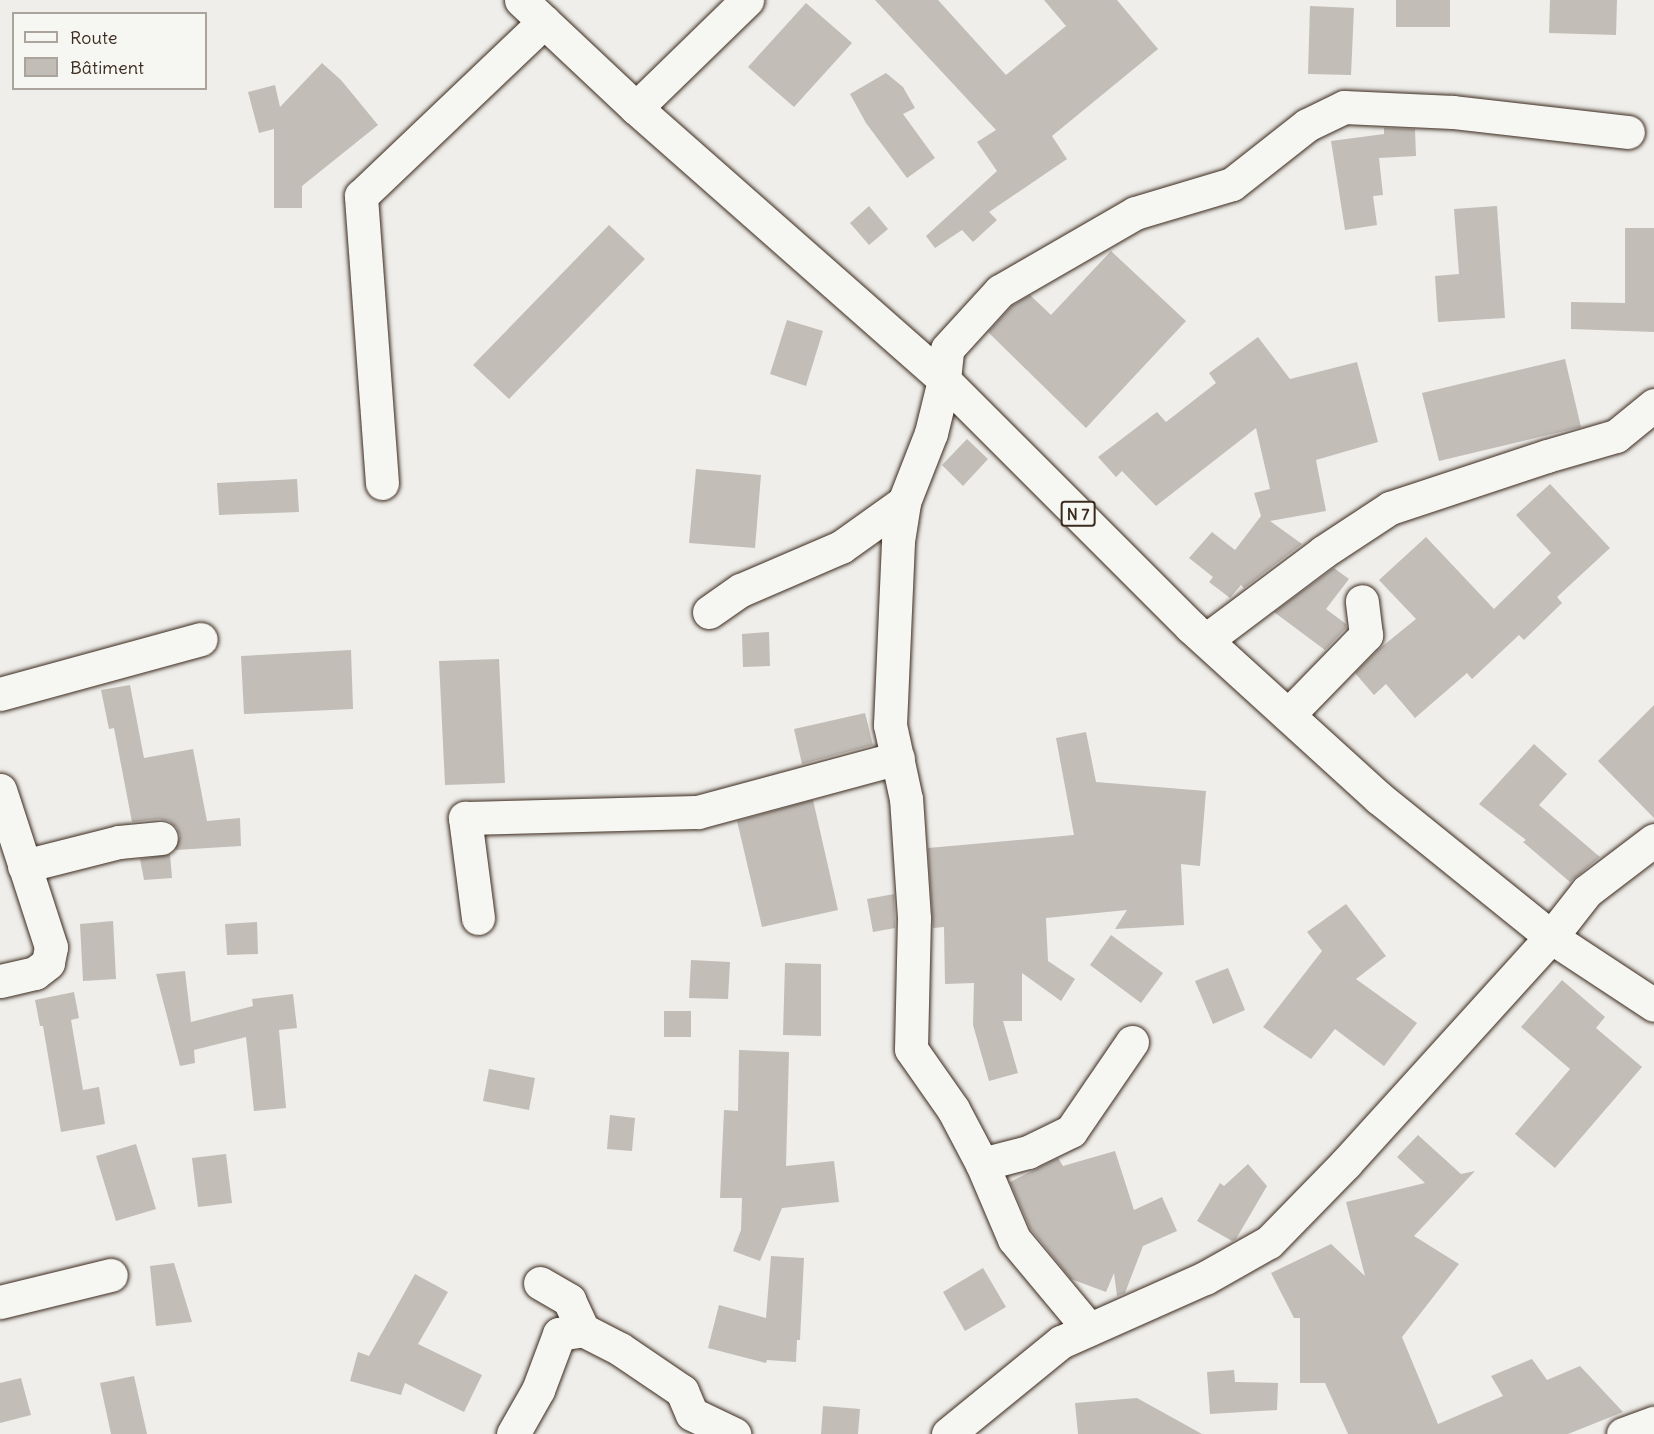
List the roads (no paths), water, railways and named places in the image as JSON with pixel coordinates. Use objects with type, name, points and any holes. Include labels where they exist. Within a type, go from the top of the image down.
[{"type":"street","points":[[636,108],[747,0]]},
{"type":"street","points":[[382,483],[361,196],[532,11]]},
{"type":"street","name":"N 7","points":[[532,11],[636,108],[944,380],[1206,640],[1379,798],[1551,937],[1654,1005]]},
{"type":"street","points":[[1089,1329],[1014,1239],[982,1164],[953,1109],[911,1049],[914,918],[906,799],[890,725],[898,541],[904,502],[931,433],[944,380],[947,349],[1000,291],[1134,213],[1232,184],[1307,124],[1344,107],[1453,111],[1628,132]]},
{"type":"street","points":[[1206,640],[1323,552],[1390,508],[1547,456],[1616,436],[1654,405]]},
{"type":"street","points":[[709,612],[741,590],[841,547],[904,502]]},
{"type":"street","points":[[1288,716],[1366,635],[1362,601]]},
{"type":"street","points":[[0,694],[201,639]]},
{"type":"street","points":[[478,918],[465,818],[698,812],[898,758]]},
{"type":"street","points":[[0,790],[51,947],[48,963],[35,974],[0,981]]},
{"type":"street","points":[[24,866],[119,842],[160,838]]},
{"type":"street","points":[[948,1434],[1061,1342],[1205,1278],[1269,1242],[1346,1163],[1551,937],[1587,891],[1654,840]]},
{"type":"street","points":[[982,1164],[1028,1152],[1071,1131],[1132,1042]]},
{"type":"street","points":[[0,1302],[111,1275]]},
{"type":"street","points":[[540,1282],[569,1300],[583,1330]]},
{"type":"street","points":[[513,1434],[538,1390],[559,1334],[583,1330],[620,1349],[682,1392],[692,1414],[734,1434]]},
{"type":"street","points":[[1623,1434],[1654,1423]]}]
